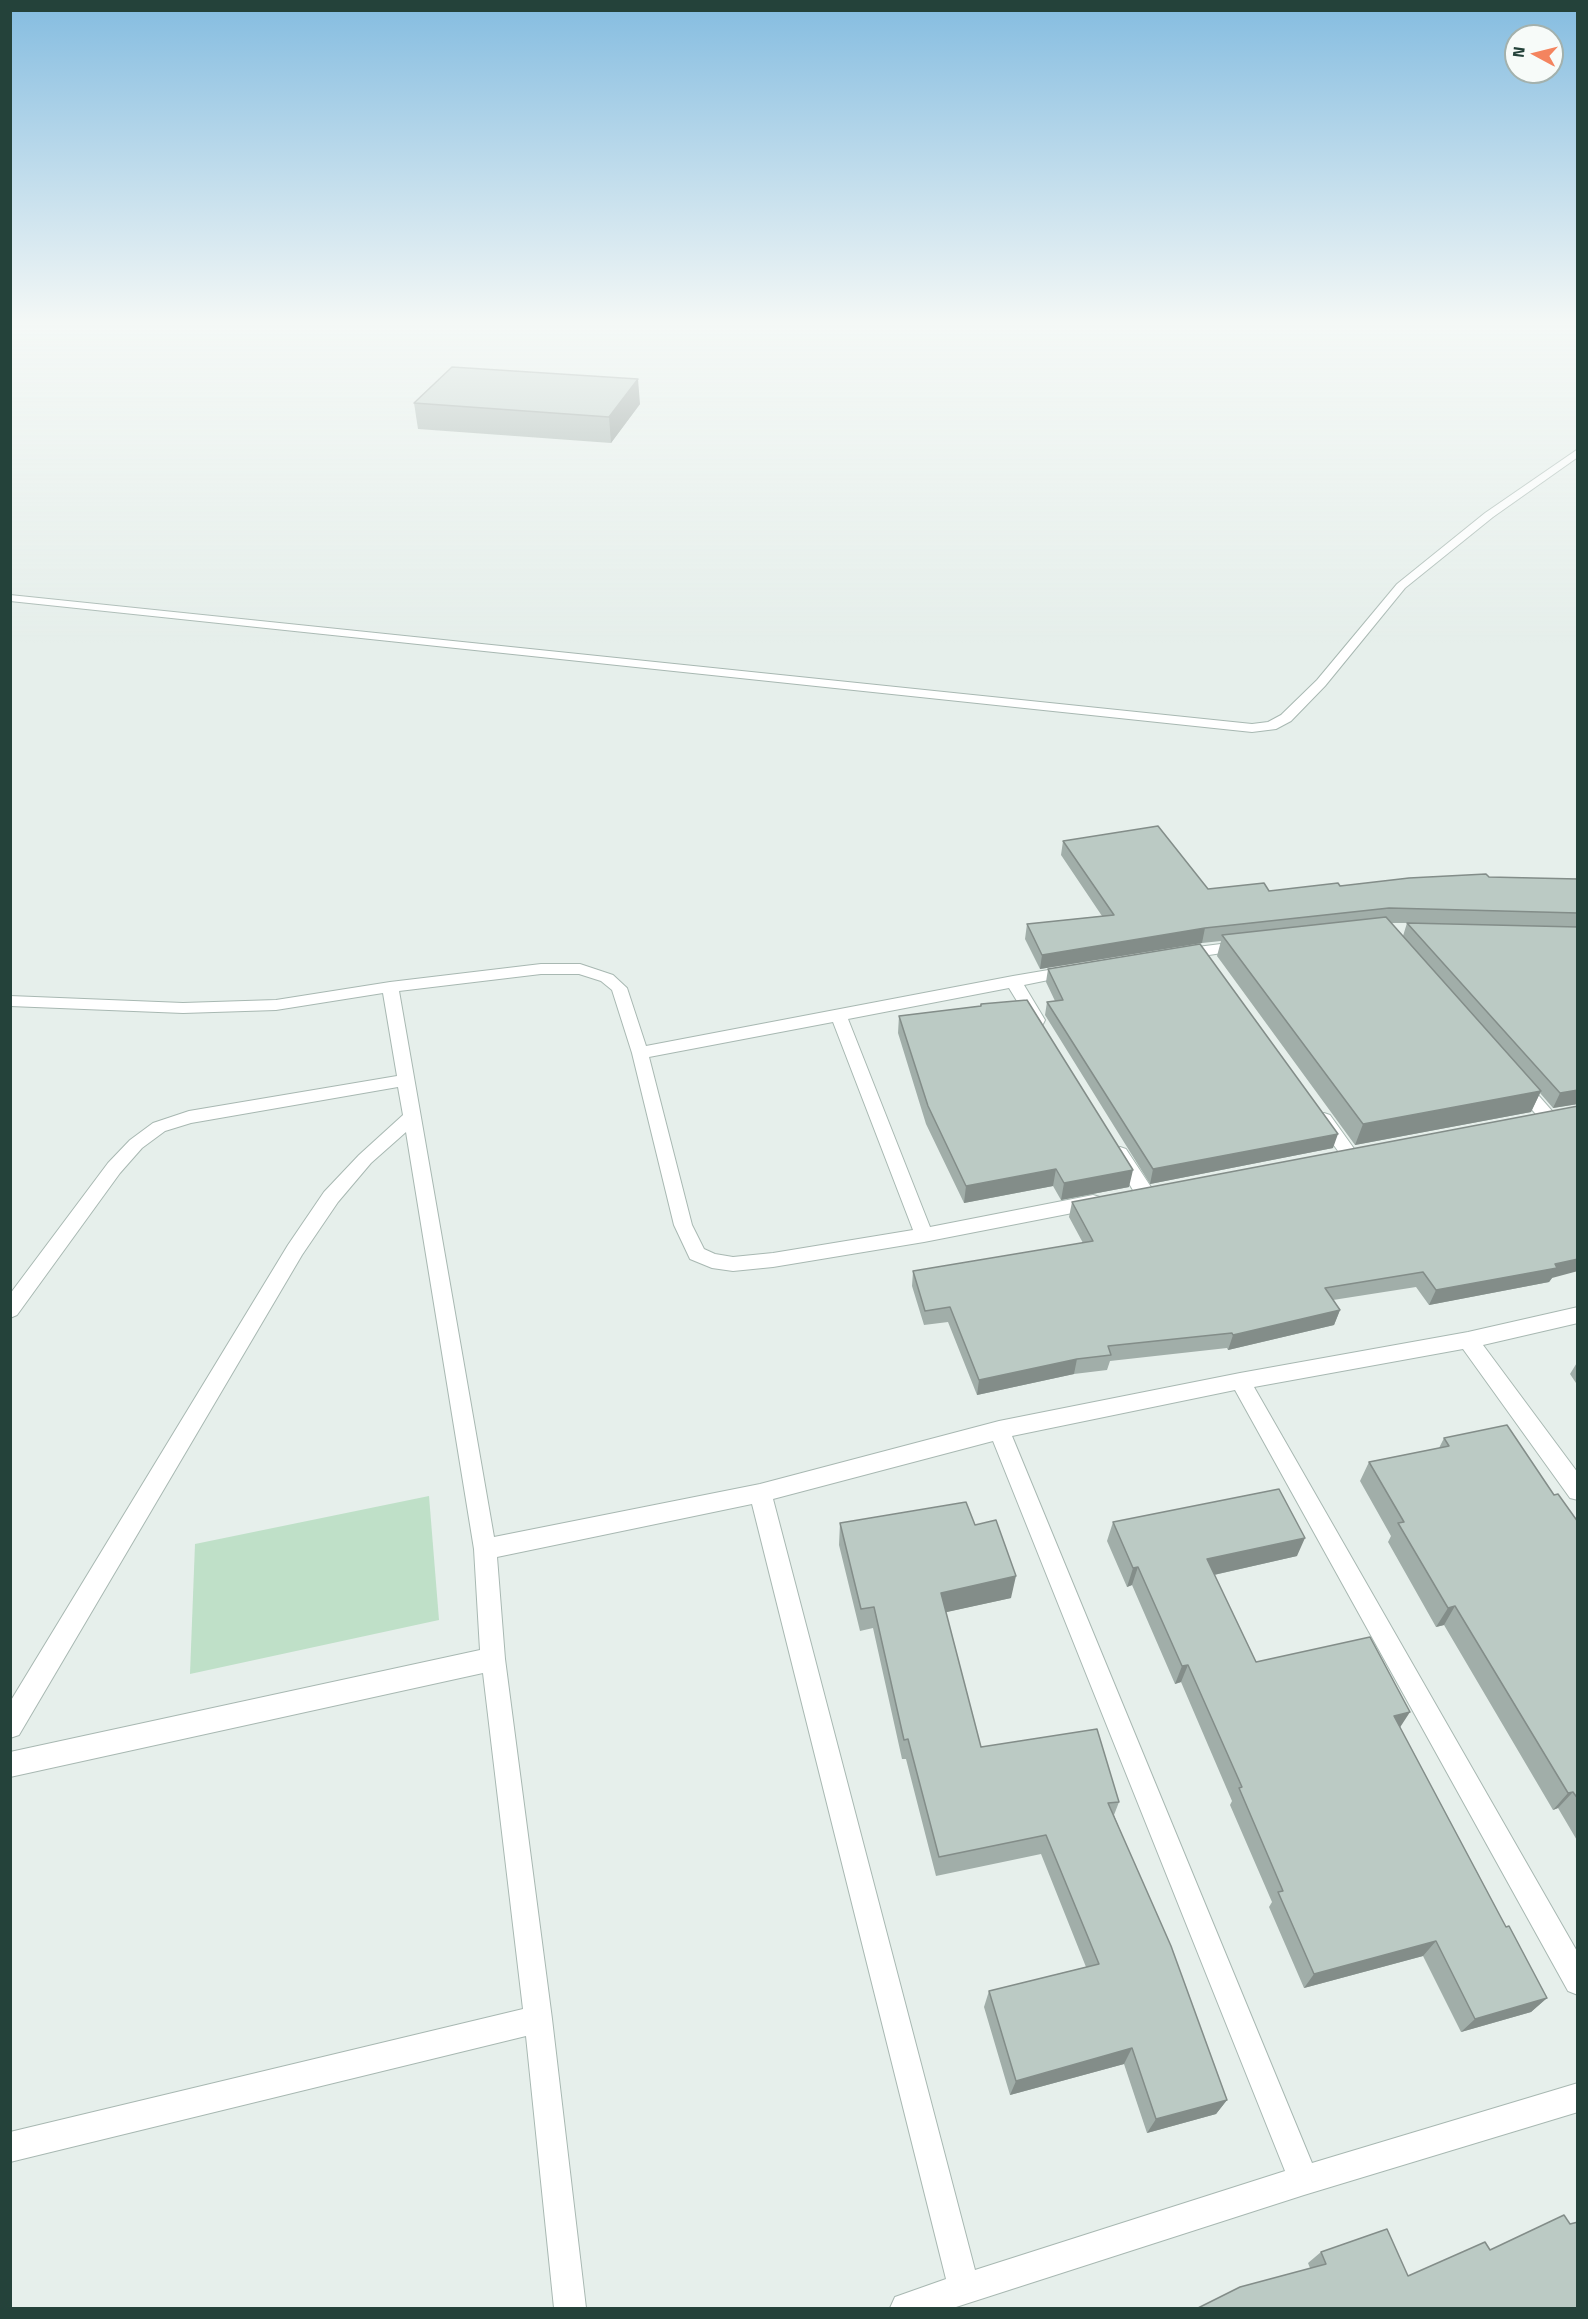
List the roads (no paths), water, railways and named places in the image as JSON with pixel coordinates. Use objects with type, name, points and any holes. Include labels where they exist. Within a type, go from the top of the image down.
[{"type":"street","points":[[10,598],[1252,729],[1271,726],[1286,718],[1321,683],[1401,586],[1490,515],[1578,452]]},
{"type":"street","points":[[1169,956],[1259,944]]},
{"type":"street","points":[[1202,950],[1216,970]]},
{"type":"street","points":[[10,1001],[183,1008],[276,1005],[390,987],[541,969],[565,967],[594,972],[607,978],[619,988],[640,1053],[683,1225],[697,1254],[712,1261],[733,1264],[773,1260],[924,1235],[1167,1188]]},
{"type":"street","points":[[640,1053],[1091,968]]},
{"type":"street","points":[[1013,981],[1044,1031]]},
{"type":"street","points":[[390,987],[485,1549],[493,1659],[538,2019],[570,2308]]},
{"type":"street","points":[[839,1016],[924,1235]]},
{"type":"street","points":[[1508,1072],[1547,1116]]},
{"type":"street","points":[[10,1310],[114,1168],[136,1144],[159,1127],[189,1117],[407,1080]]},
{"type":"street","points":[[1314,1106],[1349,1154]]},
{"type":"street","points":[[1524,1121],[1567,1113]]},
{"type":"street","points":[[10,1726],[295,1250],[331,1197],[365,1158],[412,1117]]},
{"type":"street","points":[[1113,1142],[1144,1192]]},
{"type":"street","points":[[1326,1158],[1372,1150]]},
{"type":"street","points":[[485,1549],[760,1492],[999,1430],[1240,1381],[1468,1340],[1578,1315]]},
{"type":"street","points":[[1468,1340],[1578,1491]]},
{"type":"street","points":[[1240,1381],[1578,1981]]},
{"type":"street","points":[[999,1430],[1304,2180]]},
{"type":"street","points":[[760,1492],[964,2288]]},
{"type":"street","points":[[10,1765],[493,1659]]},
{"type":"street","points":[[10,2147],[538,2019]]},
{"type":"street","points":[[906,2308],[1304,2180],[1578,2097]]}]
